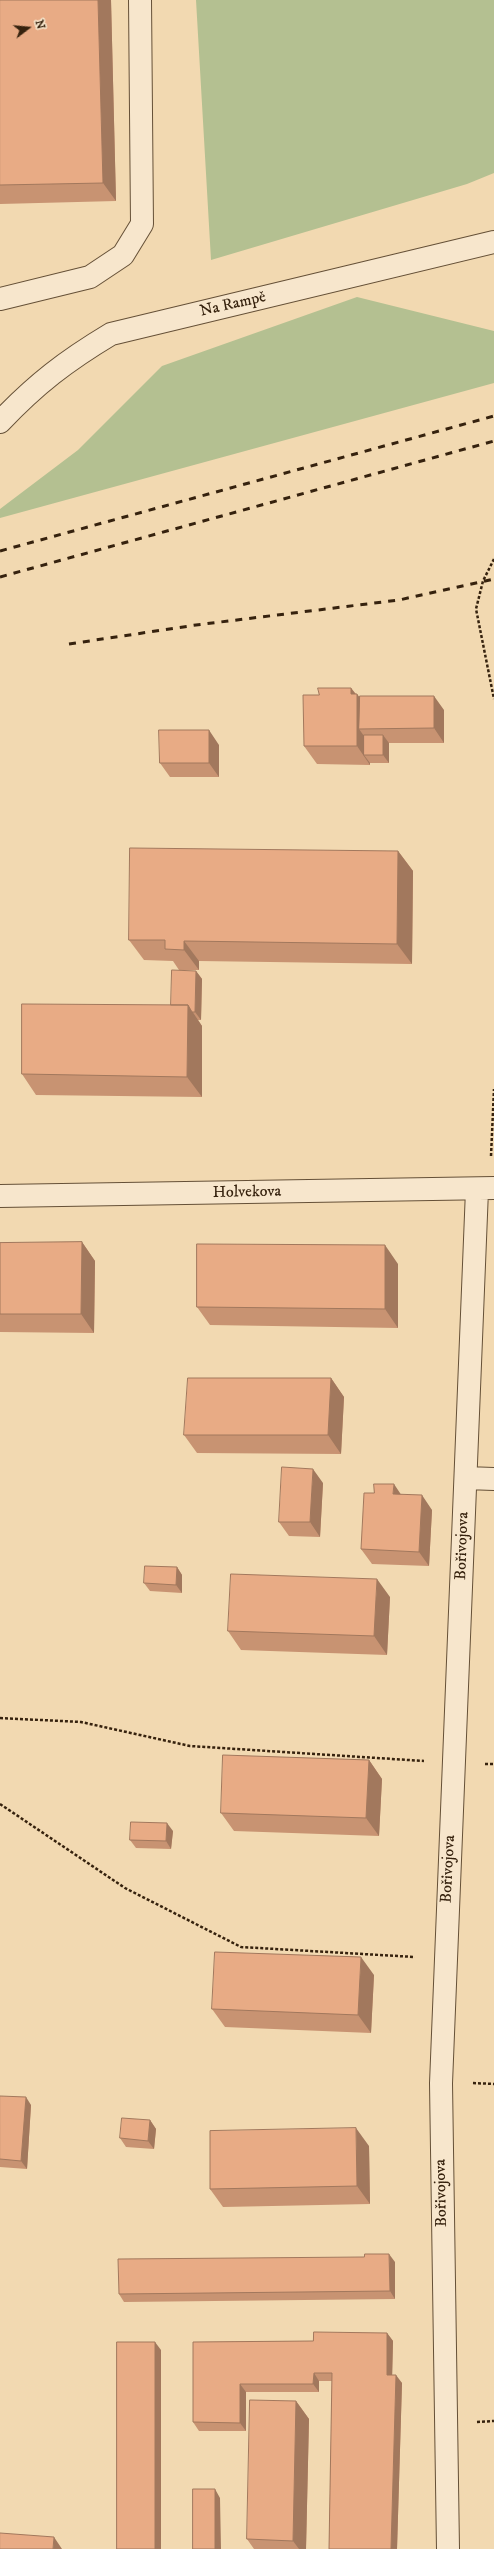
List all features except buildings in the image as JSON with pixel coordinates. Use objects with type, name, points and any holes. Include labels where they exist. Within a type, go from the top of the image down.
[{"type":"street","points":[[0,299],[90,278],[122,255],[142,224],[140,0]]},
{"type":"street","name":"Na Rampě","points":[[0,422],[31,389],[59,367],[111,334],[494,242]]},
{"type":"street","name":"Holvekova","points":[[0,1196],[487,1189]]},
{"type":"street","name":"Bořivojova","points":[[448,2549],[441,2083],[466,1478],[487,1189]]},
{"type":"street","points":[[466,1478],[494,1479]]},
{"type":"path","points":[[494,559],[483,581],[476,609],[494,699]]},
{"type":"path","points":[[487,1189],[494,1089]]},
{"type":"path","points":[[0,1718],[81,1722],[190,1746],[454,1763]]},
{"type":"path","points":[[0,1804],[125,1888],[241,1947],[445,1958]]},
{"type":"green space","points":[[196,0],[494,0],[494,173],[467,184],[211,260]]},
{"type":"green space","points":[[357,297],[494,331],[494,383],[0,518],[0,509],[78,450],[162,366]]},
{"type":"railway","points":[[0,551],[494,416]]},
{"type":"railway","points":[[0,577],[494,441]]},
{"type":"railway","points":[[69,644],[196,625],[399,600],[494,579]]}]
